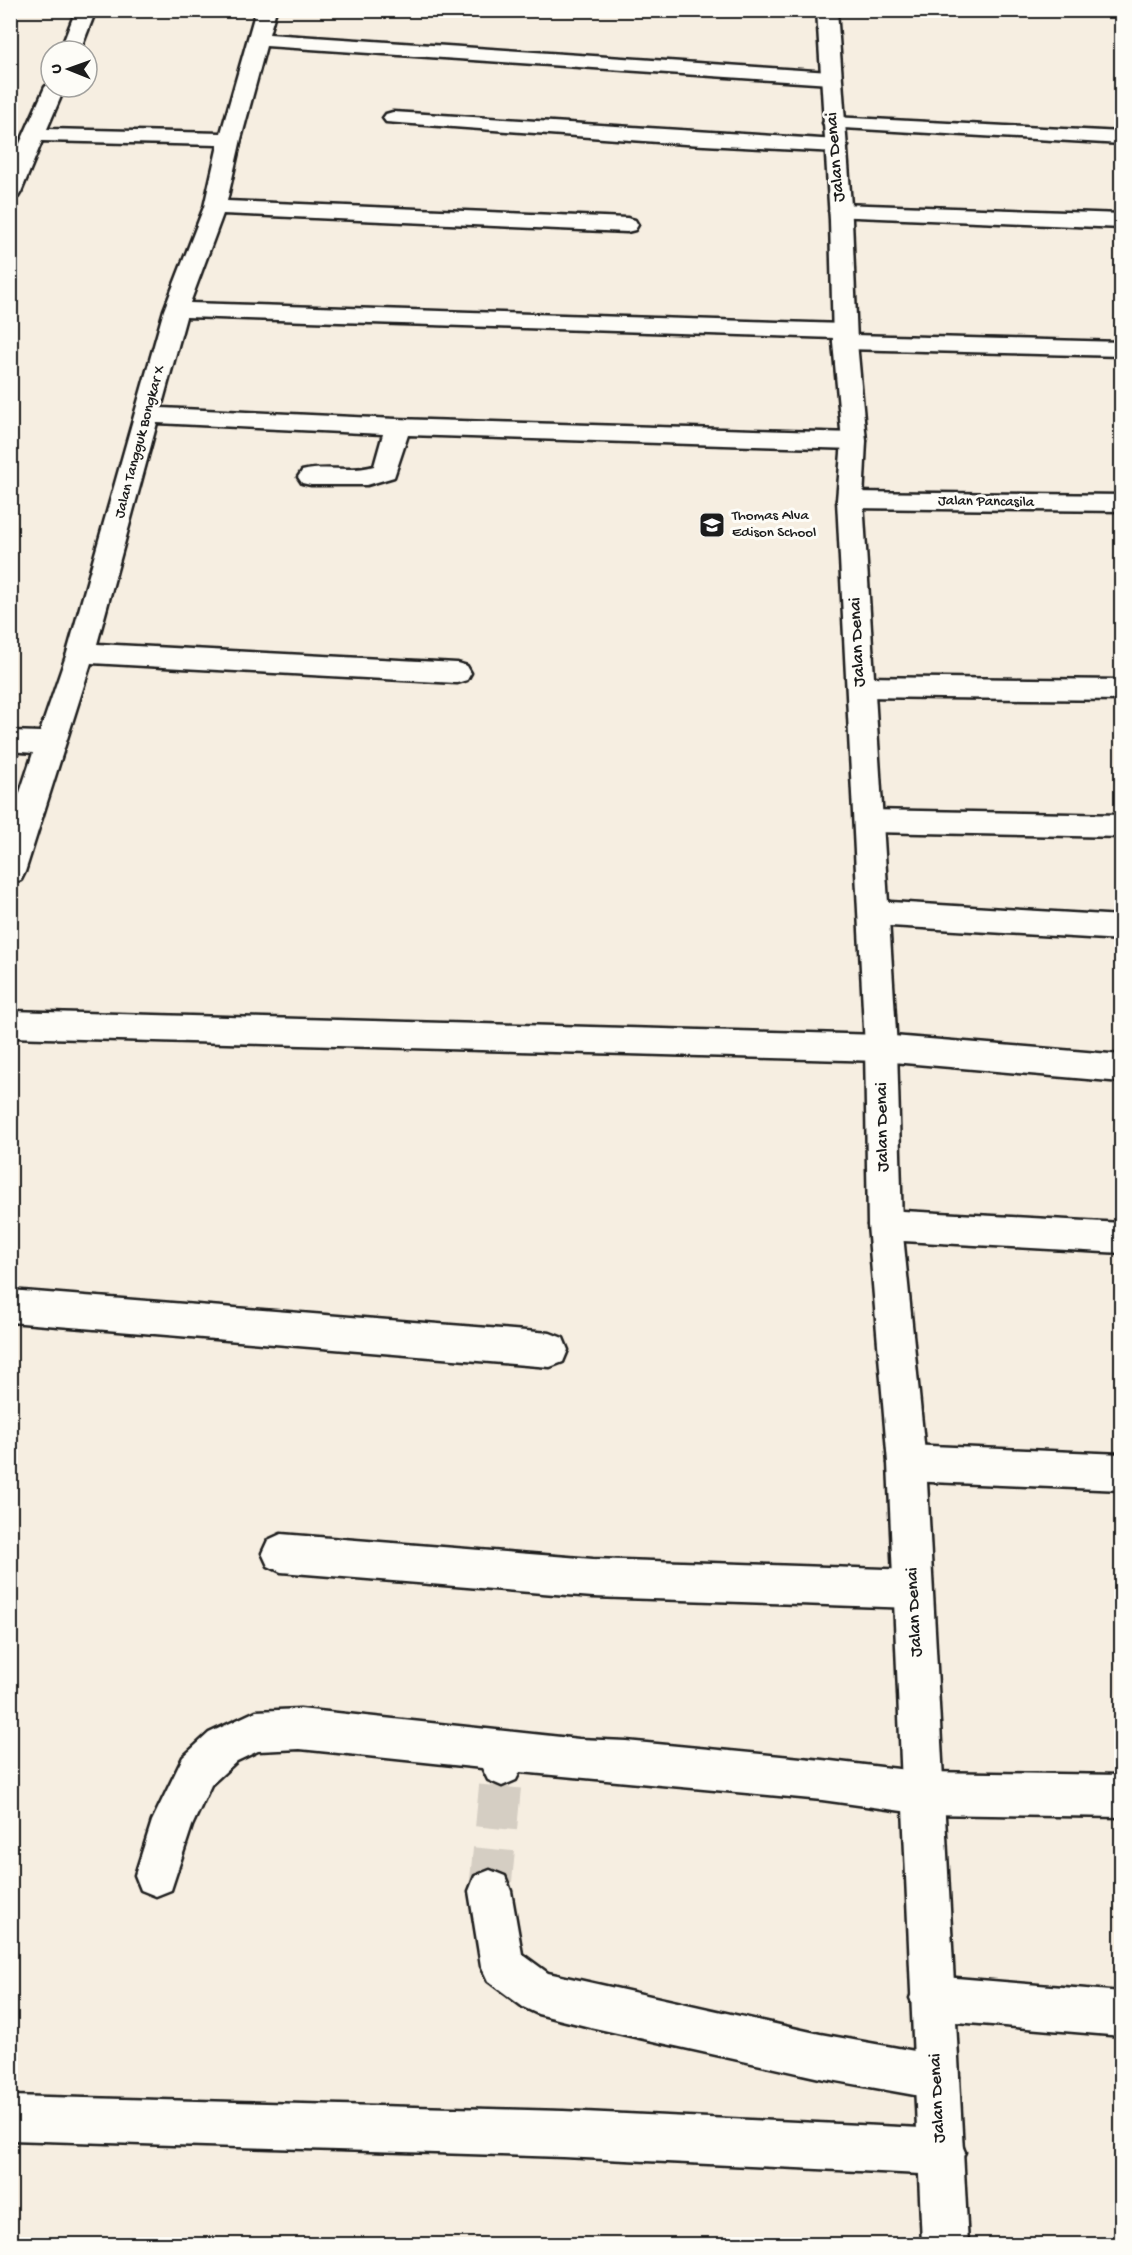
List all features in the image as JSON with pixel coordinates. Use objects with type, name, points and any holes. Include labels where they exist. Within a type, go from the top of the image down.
[{"type":"street","points":[[75,39],[86,10]]},
{"type":"street","name":"Jalan Tangguk Bongkar X","points":[[10,872],[81,653],[176,310],[215,207],[230,138],[266,10]]},
{"type":"street","name":"Jalan Denai","points":[[827,10],[840,211],[844,337],[854,441],[850,500],[881,1048],[885,1225],[908,1463],[945,2244]]},
{"type":"street","points":[[258,39],[830,78]]},
{"type":"street","points":[[10,192],[50,99]]},
{"type":"street","points":[[393,117],[685,138],[835,134],[1122,138]]},
{"type":"street","points":[[35,135],[230,138]]},
{"type":"street","points":[[215,207],[627,225]]},
{"type":"street","points":[[840,211],[1122,221]]},
{"type":"street","points":[[176,310],[1122,349]]},
{"type":"street","points":[[148,416],[396,427],[854,441]]},
{"type":"street","points":[[311,477],[367,477],[385,471],[395,442],[396,427]]},
{"type":"street","name":"Jalan Pancasila","points":[[850,500],[1122,503]]},
{"type":"street","points":[[81,653],[457,673]]},
{"type":"street","points":[[861,687],[1122,690]]},
{"type":"street","points":[[10,741],[50,743]]},
{"type":"street","points":[[869,820],[1122,826]]},
{"type":"street","points":[[874,913],[1122,928]]},
{"type":"street","points":[[10,1024],[881,1048],[1122,1069]]},
{"type":"street","points":[[885,1225],[1122,1238]]},
{"type":"street","points":[[10,1306],[550,1350]]},
{"type":"street","points":[[908,1463],[1122,1472]]},
{"type":"street","points":[[281,1553],[593,1578],[913,1589]]},
{"type":"street","points":[[156,1875],[173,1821],[197,1771],[223,1747],[256,1731],[300,1729],[503,1758],[626,1761],[822,1780],[924,1793],[1122,1796]]},
{"type":"street","points":[[490,1891],[503,1966],[537,1992],[820,2056],[937,2077]]},
{"type":"street","points":[[932,1998],[1122,2014]]},
{"type":"street","points":[[10,2118],[563,2134],[942,2152]]},
{"type":"tunnel","points":[[490,1891],[502,1766]]},
{"type":"place","name":"Thomas Alva Edison School","points":[[712,525]]}]
